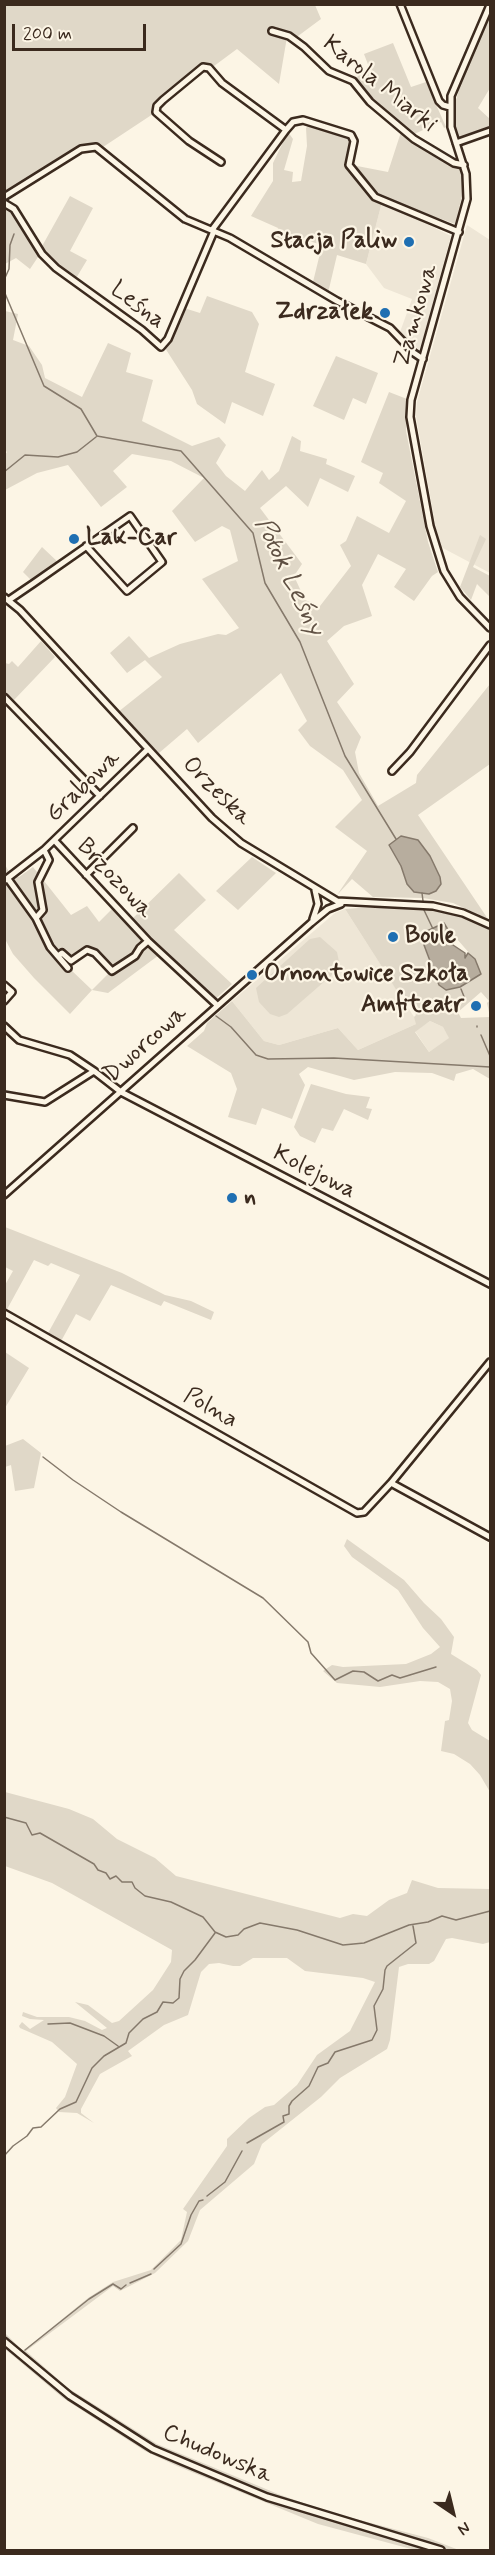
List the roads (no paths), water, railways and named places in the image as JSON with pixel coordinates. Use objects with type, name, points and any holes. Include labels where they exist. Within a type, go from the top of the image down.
[{"type":"street","points":[[400,4],[439,101],[443,105],[450,106]]},
{"type":"street","name":"Zamkowa","points":[[490,5],[462,66],[450,106],[451,127],[464,165],[468,190],[459,232],[411,400],[410,417],[430,526],[449,581],[460,597],[490,628]]},
{"type":"street","name":"Karola Miarki","points":[[272,31],[296,41],[329,71],[353,81],[370,102],[414,140],[454,163],[464,165]]},
{"type":"street","points":[[221,162],[189,141],[156,112],[157,106],[163,100],[203,67],[209,68],[222,83],[286,130]]},
{"type":"street","points":[[213,231],[286,130],[293,122],[303,120],[346,131],[351,135],[354,141],[349,165],[375,197],[459,232]]},
{"type":"street","points":[[456,143],[490,131]]},
{"type":"street","points":[[4,197],[81,149],[92,146],[107,154],[185,219],[213,231],[390,328],[423,360]]},
{"type":"street","name":"Leśna","points":[[4,203],[14,209],[42,254],[56,268],[142,330],[161,347],[168,339],[213,231]]},
{"type":"street","points":[[7,599],[130,516],[162,562],[128,591],[86,546]]},
{"type":"street","name":"Orzeska","points":[[7,599],[224,830],[329,898],[343,903],[433,906],[463,913],[490,925]]},
{"type":"street","points":[[392,771],[410,752],[490,645]]},
{"type":"street","points":[[4,697],[100,796]]},
{"type":"street","name":"Grabowa","points":[[6,880],[55,841],[148,749]]},
{"type":"street","points":[[86,875],[133,828]]},
{"type":"street","name":"Brzozowa","points":[[55,841],[148,941],[217,1005]]},
{"type":"street","name":"Grabowa","points":[[36,918],[43,910],[38,882],[49,860],[44,850]]},
{"type":"street","points":[[6,880],[36,918],[50,947],[68,968]]},
{"type":"street","points":[[315,890],[318,905],[322,911],[327,910],[329,898]]},
{"type":"street","points":[[318,905],[329,898]]},
{"type":"street","name":"Dworcowa","points":[[4,1195],[311,923],[327,910],[343,903]]},
{"type":"street","name":"Dworcowa","points":[[311,923],[318,905]]},
{"type":"street","name":"Brzozowa","points":[[58,956],[62,953],[71,961],[87,950],[95,953],[112,971],[135,956],[148,941]]},
{"type":"street","points":[[4,985],[12,992],[4,1001]]},
{"type":"street","name":"Kolejowa","points":[[4,1026],[18,1040],[69,1056],[94,1071],[121,1092],[490,1284]]},
{"type":"street","points":[[4,1095],[45,1102],[94,1071]]},
{"type":"street","name":"Polna","points":[[4,1313],[357,1513],[364,1512],[391,1483],[490,1362]]},
{"type":"street","points":[[391,1483],[490,1537]]},
{"type":"street","name":"Chudowska","points":[[4,2341],[70,2396],[153,2449],[267,2497],[441,2550]]},
{"type":"waterway","name":"Potok Leśny","points":[[4,280],[9,269],[10,245],[14,234]]},
{"type":"waterway","name":"Potok Leśny","points":[[4,291],[44,386],[81,409],[97,436],[181,451],[253,533],[265,583],[300,642],[345,756],[396,839]]},
{"type":"waterway","points":[[4,472],[25,455],[58,457],[77,452],[96,437]]},
{"type":"waterway","points":[[422,893],[423,901]]},
{"type":"waterway","points":[[423,908],[433,929]]},
{"type":"waterway","points":[[461,989],[465,999]]},
{"type":"waterway","points":[[216,1016],[231,1027],[256,1055],[268,1059],[334,1058],[490,1067]]},
{"type":"waterway","points":[[481,1035],[490,1056]]},
{"type":"waterway","points":[[43,1457],[121,1512],[263,1598],[308,1642],[311,1653],[335,1680],[353,1671],[364,1672],[378,1681],[392,1675],[400,1678],[436,1667]]},
{"type":"waterway","points":[[4,1817],[26,1823],[32,1835],[40,1833],[94,1864],[110,1879],[116,1876],[122,1882],[132,1882],[135,1888],[145,1896],[171,1902],[203,1917],[215,1932],[226,1937],[238,1935],[244,1929],[260,1923],[297,1930],[343,1945],[364,1943],[409,1925],[428,1922],[442,1916],[456,1920],[490,1911]]},
{"type":"waterway","points":[[247,2143],[284,2122],[283,2116],[289,2114],[292,2101],[309,2086],[318,2067],[328,2063],[335,2052],[372,2040],[377,2030],[374,2006],[383,1989],[385,1970],[416,1943],[413,1926]]},
{"type":"waterway","points":[[4,2156],[33,2128],[41,2127],[60,2109],[76,2102],[92,2068],[104,2056],[126,2043],[129,2033],[143,2019],[157,2012],[163,2002],[173,2003],[179,1998],[180,1979],[184,1971],[215,1933]]},
{"type":"waterway","points":[[48,2024],[70,2023],[104,2036],[118,2046]]},
{"type":"waterway","points":[[207,2196],[225,2182],[242,2151]]},
{"type":"waterway","points":[[154,2269],[181,2244],[191,2215],[199,2201],[203,2200]]},
{"type":"waterway","points":[[130,2283],[151,2274]]},
{"type":"waterway","points":[[25,2350],[89,2299],[113,2284],[121,2289],[126,2285]]},
{"type":"place","name":"Stacja Paliw","points":[[409,242]]},
{"type":"place","name":"Zdrzałek","points":[[385,313]]},
{"type":"place","name":"Lak-Car","points":[[74,539]]},
{"type":"place","name":"Boule","points":[[393,937]]},
{"type":"place","name":"Ornontowice Szkoła","points":[[252,975]]},
{"type":"place","name":"Amfiteatr","points":[[476,1006]]},
{"type":"place","name":"n","points":[[232,1198]]}]
